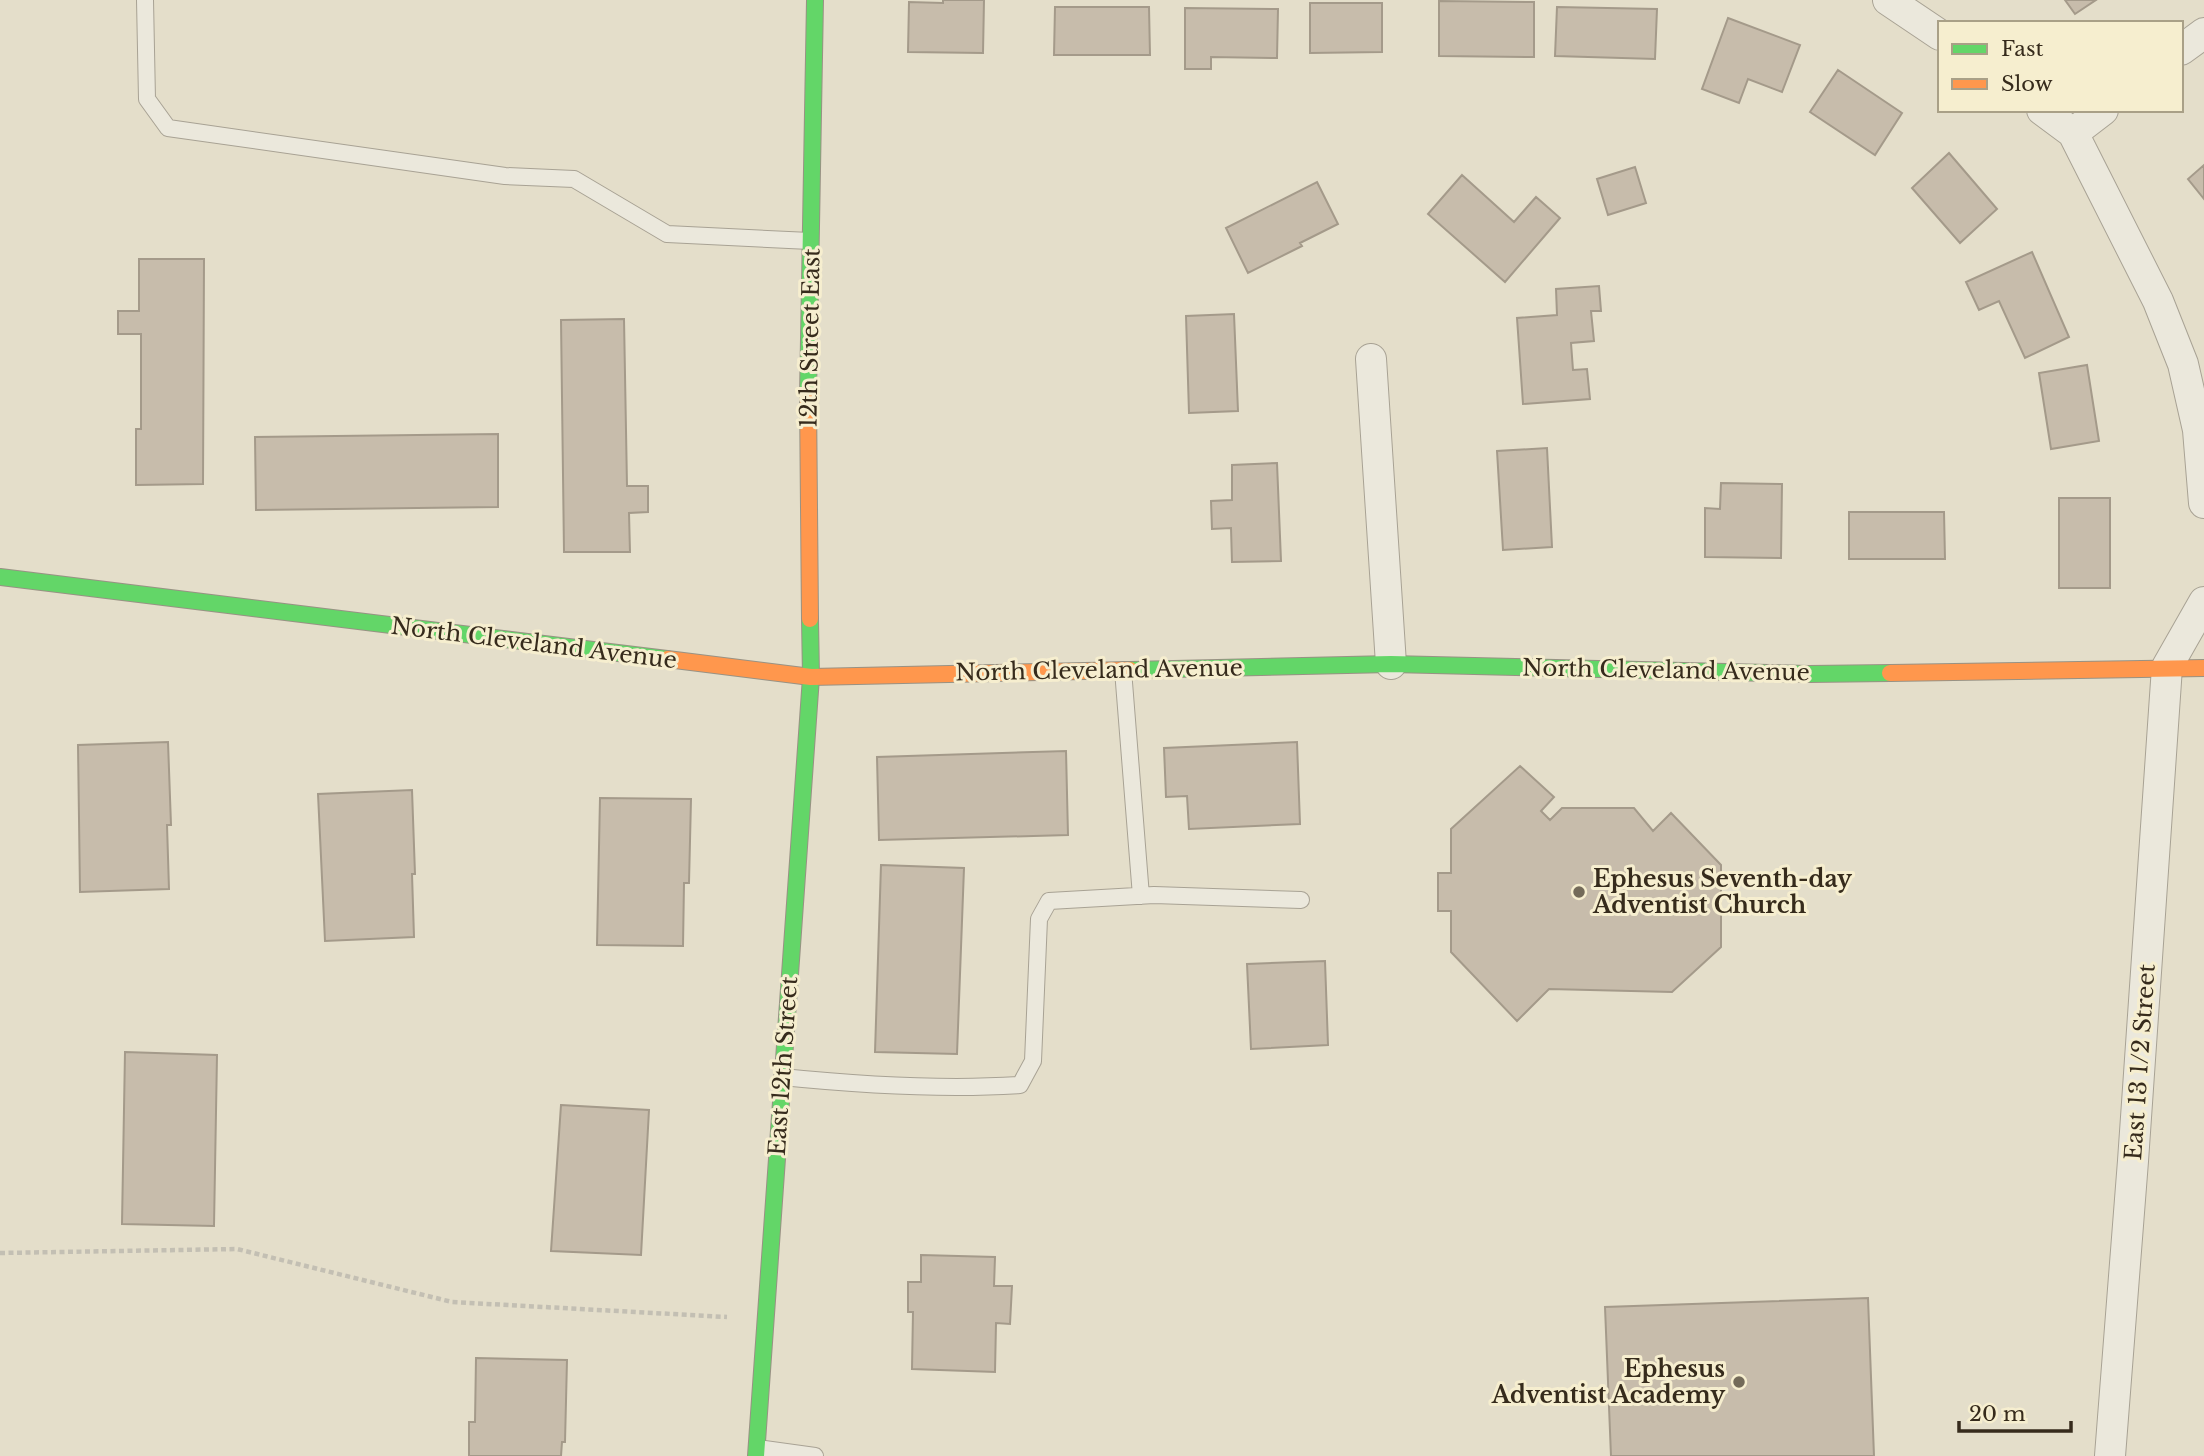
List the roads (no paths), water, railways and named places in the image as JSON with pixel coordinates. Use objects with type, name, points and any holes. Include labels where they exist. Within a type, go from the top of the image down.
[{"type":"street","name":"12th Street East","points":[[811,677],[808,369],[816,0]]},
{"type":"street","points":[[1888,0],[1938,34]]},
{"type":"street","points":[[2183,49],[2204,33]]},
{"type":"street","points":[[2045,112],[2073,133],[2158,301],[2183,364],[2198,430],[2204,503]]},
{"type":"street","points":[[2073,133],[2100,112]]},
{"type":"street","points":[[1371,359],[1391,664]]},
{"type":"street","name":"North Cleveland Avenue","points":[[0,577],[811,677],[1391,664],[1809,674],[2204,668]]},
{"type":"street","points":[[2167,667],[2204,602]]},
{"type":"street","name":"East 13 1/2 Street","points":[[2110,1456],[2167,667]]},
{"type":"street","name":"East 12th Street","points":[[756,1452],[811,677]]},
{"type":"lane","points":[[145,0],[147,99],[168,128],[505,176],[574,179],[667,234],[811,242]]},
{"type":"lane","points":[[1123,670],[1141,896]]},
{"type":"lane","points":[[782,1077],[856,1084],[981,1088],[1020,1086],[1033,1061],[1039,919],[1049,901],[1141,896],[1301,900]]},
{"type":"lane","points":[[756,1452],[816,1456]]},
{"type":"place","name":"Ephesus Seventh-day Adventist Church","points":[[1579,892]]},
{"type":"place","name":"Ephesus Adventist Academy","points":[[1739,1382]]}]
